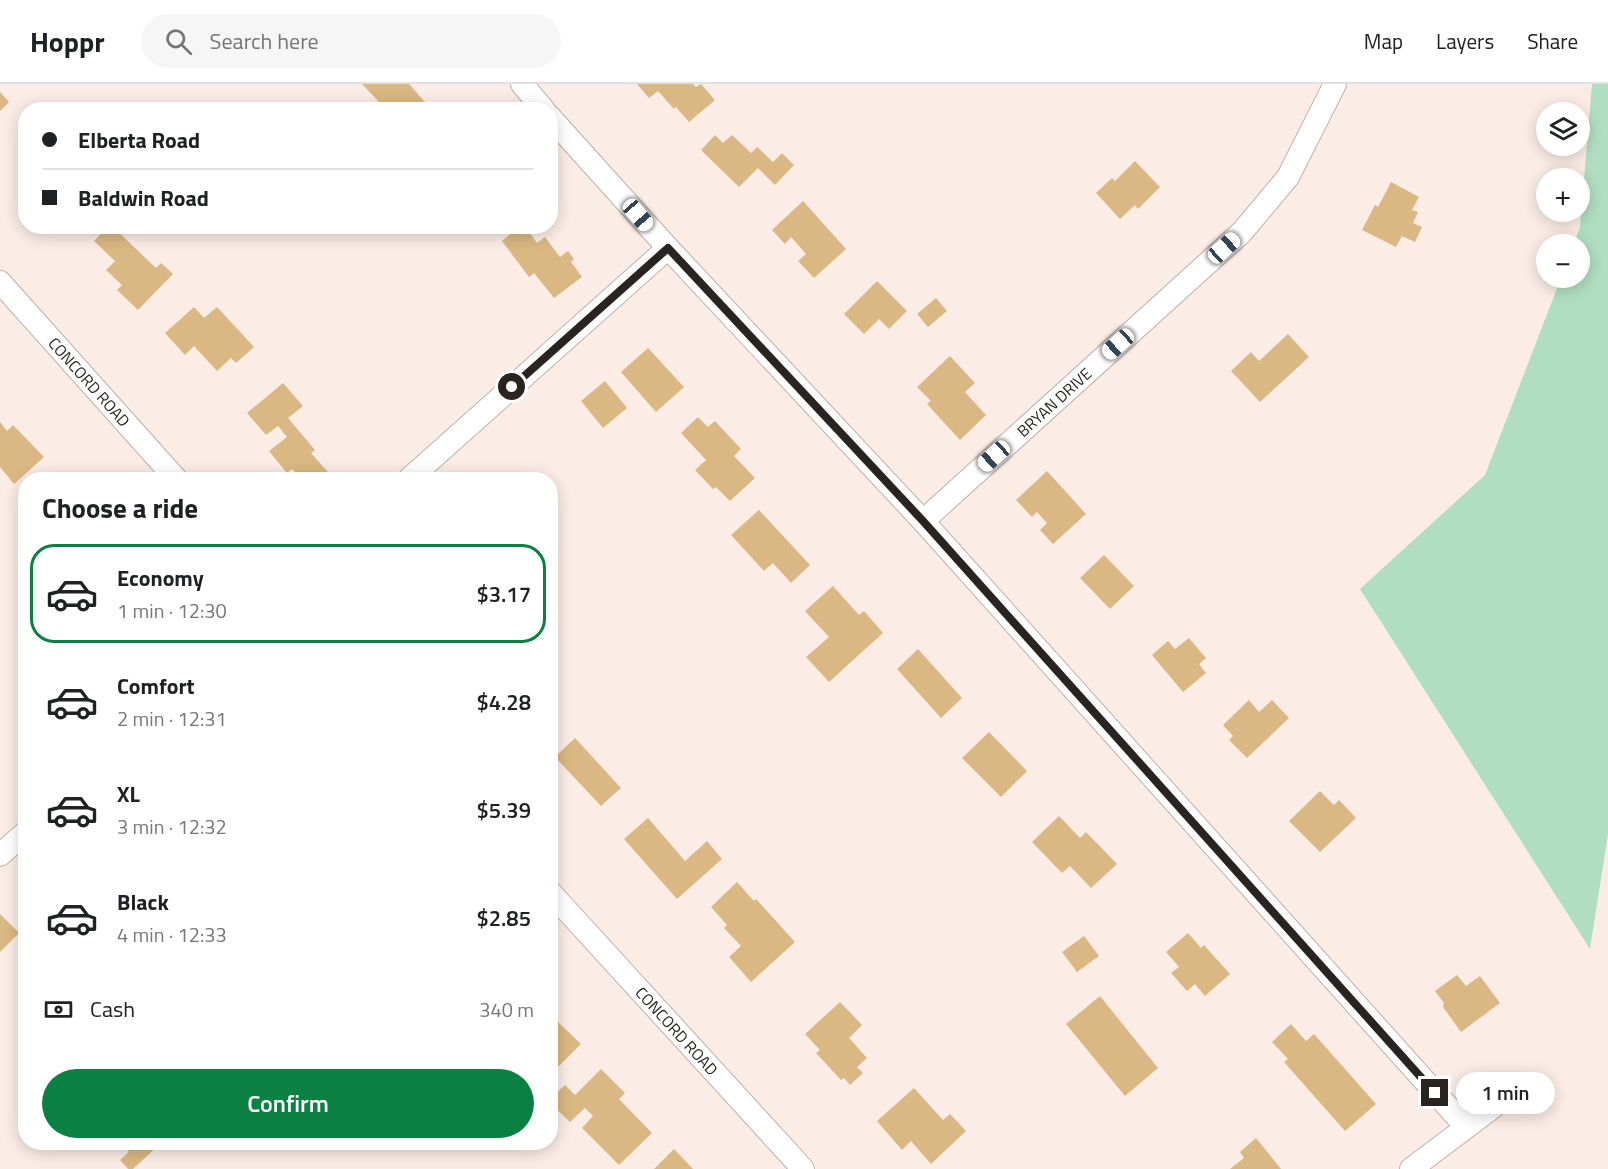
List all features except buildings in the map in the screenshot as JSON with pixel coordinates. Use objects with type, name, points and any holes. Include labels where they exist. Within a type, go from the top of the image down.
[{"type":"street","points":[[522,84],[537,102]]},
{"type":"street","name":"BRYAN DRIVE","points":[[923,521],[1242,232],[1288,177],[1335,84]]},
{"type":"street","points":[[558,126],[668,248],[923,521],[1466,1127]]},
{"type":"street","points":[[417,472],[668,248]]},
{"type":"street","name":"CONCORD ROAD","points":[[0,282],[170,472]]},
{"type":"street","points":[[0,855],[18,839]]},
{"type":"street","name":"CONCORD ROAD","points":[[558,901],[803,1169]]},
{"type":"street","points":[[1411,1169],[1492,1108]]},
{"type":"green space","points":[[1592,84],[1608,84],[1608,834],[1590,949],[1360,589],[1485,475],[1557,288],[1590,288],[1590,234],[1578,234],[1580,222],[1590,222],[1590,168],[1585,168],[1586,156],[1590,156]]},
{"type":"route","points":[[512,387],[668,248],[923,521],[1435,1093]]}]
